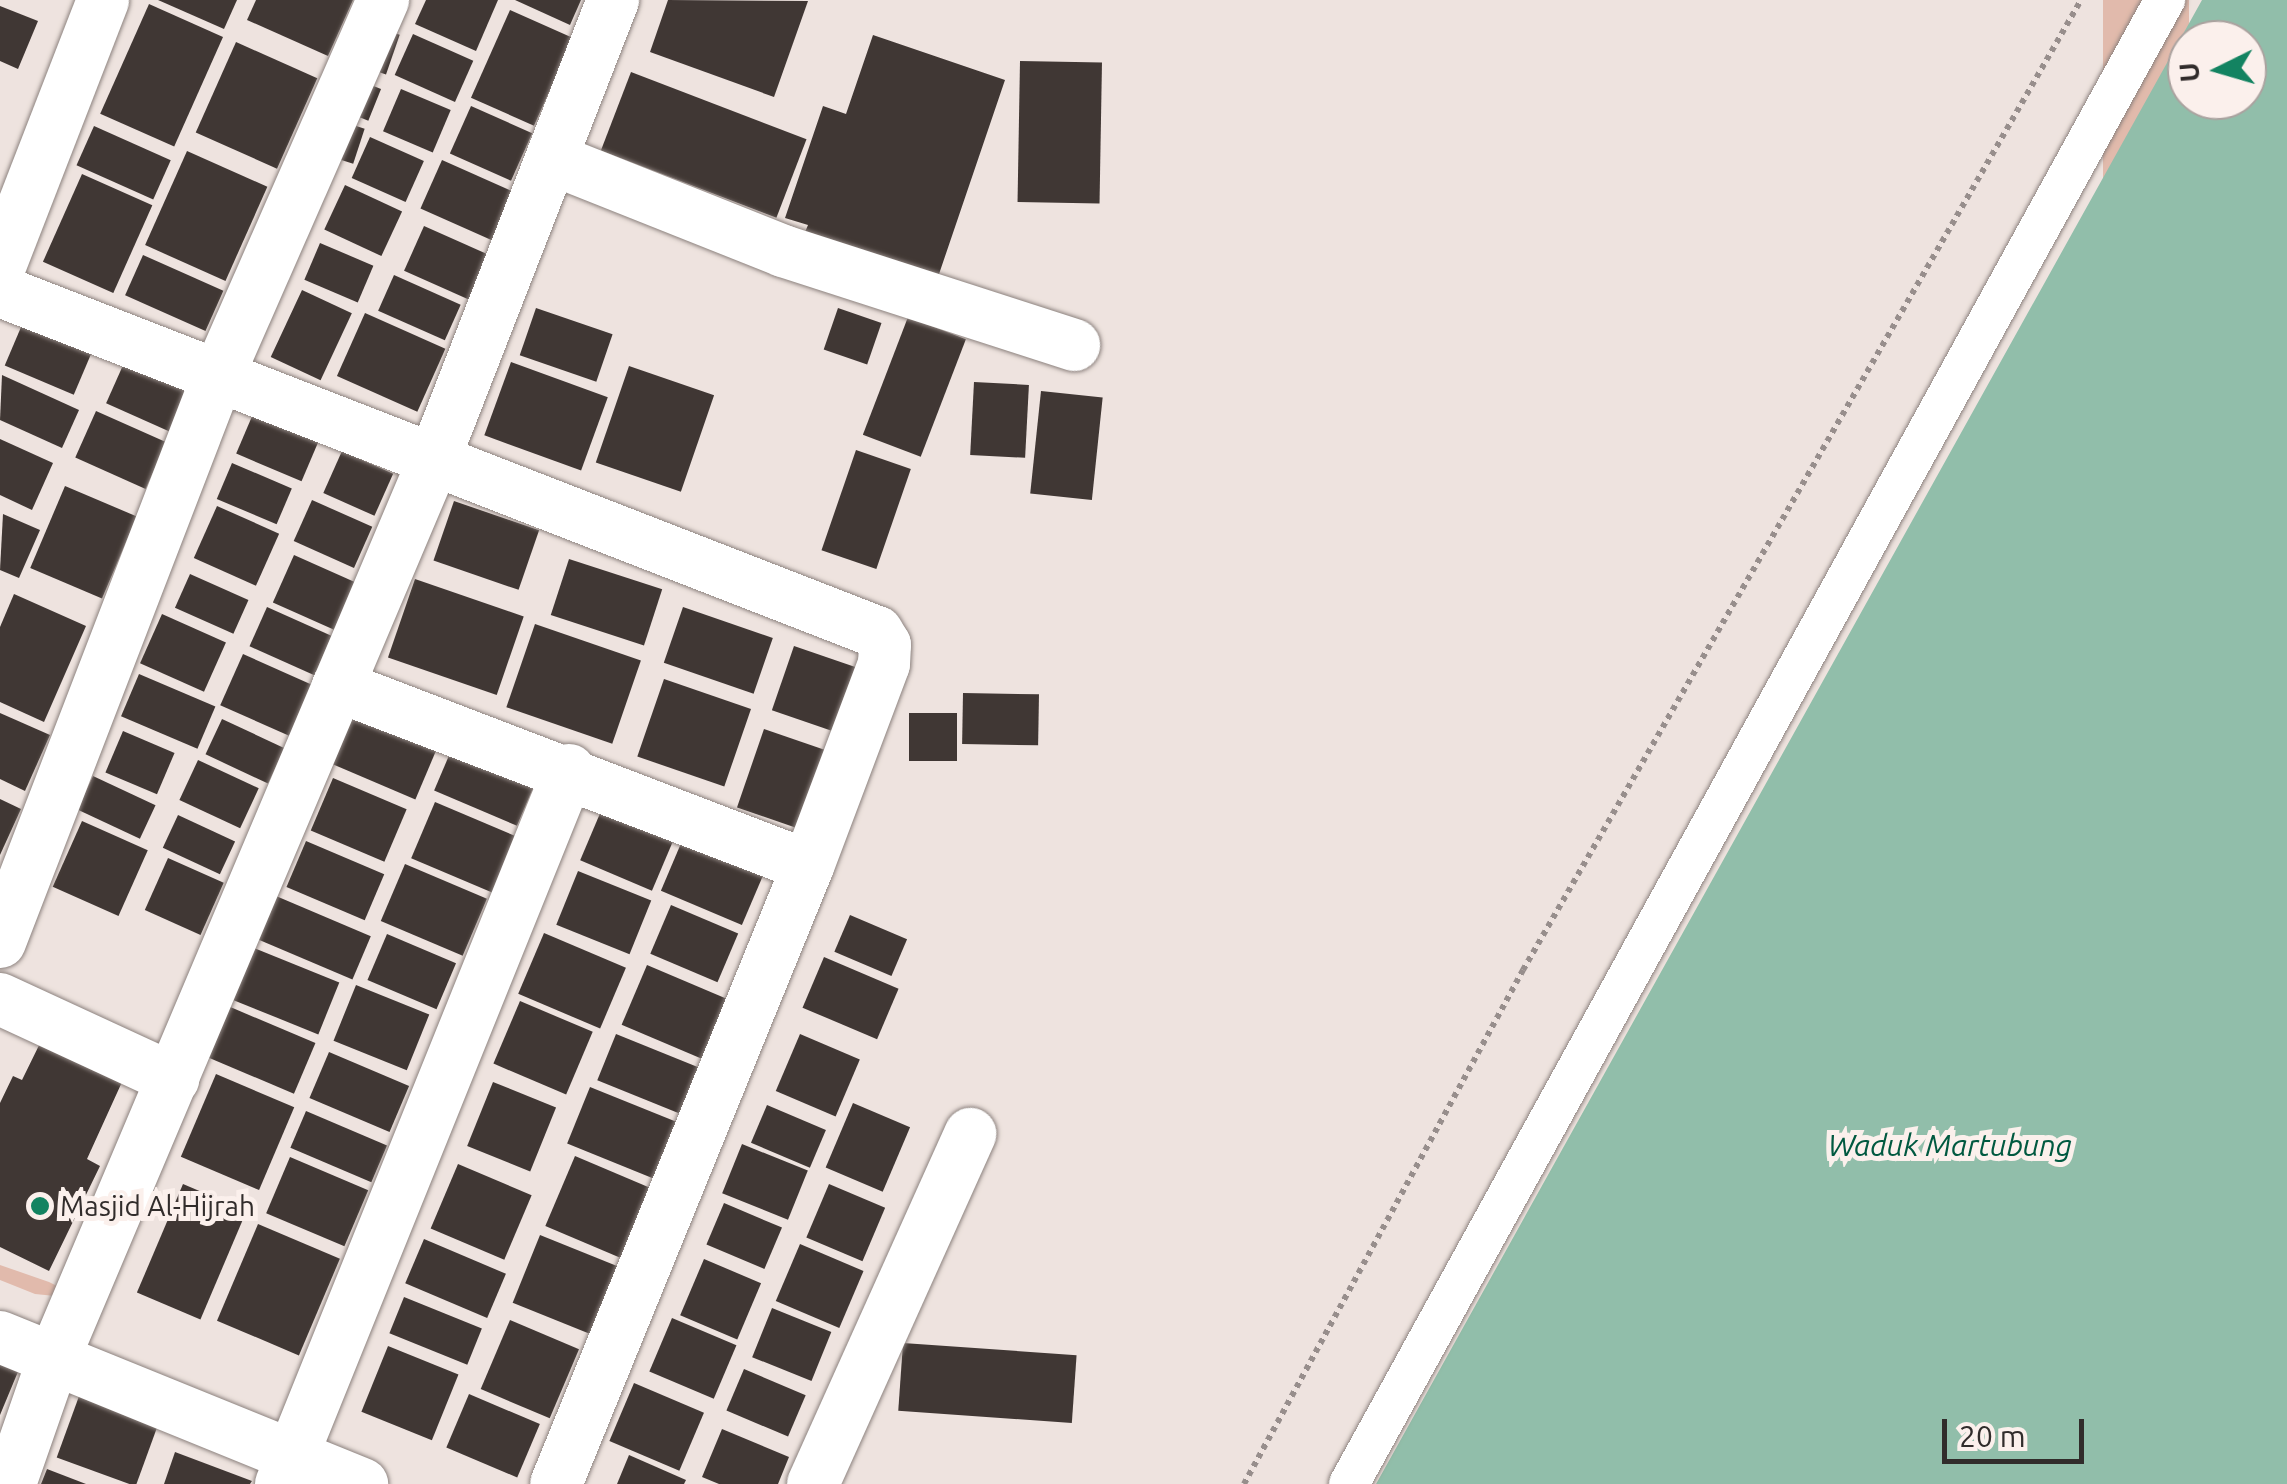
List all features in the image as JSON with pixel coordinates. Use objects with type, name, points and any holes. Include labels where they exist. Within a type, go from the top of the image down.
[{"type":"street","points":[[0,266],[103,0]]},
{"type":"street","points":[[0,942],[218,376],[383,0]]},
{"type":"street","points":[[10,1484],[54,1358],[433,462],[614,0]]},
{"type":"street","points":[[1349,1484],[2165,0]]},
{"type":"street","points":[[552,159],[782,251],[1074,345]]},
{"type":"street","points":[[0,291],[877,632],[885,645],[884,664],[808,866],[556,1484]]},
{"type":"street","points":[[338,686],[569,770],[808,866]]},
{"type":"street","points":[[286,1470],[569,770]]},
{"type":"street","points":[[0,999],[173,1078]]},
{"type":"street","points":[[813,1484],[970,1134]]},
{"type":"street","points":[[0,1337],[54,1358],[286,1470],[362,1484]]},
{"type":"path","points":[[1244,1484],[1522,970],[2081,0]]},
{"type":"shaded area","points":[[2103,0],[2189,0],[2189,20],[2167,20],[2167,120],[2189,120],[2189,1484],[2103,1484]]},
{"type":"shaded area","points":[[0,1265],[61,1288],[55,1296],[35,1294],[0,1280]]},
{"type":"water","name":"Waduk Martubung","points":[[2202,0],[2287,0],[2287,1484],[1376,1484],[2167,63],[2167,120],[2267,120],[2267,20],[2191,20]]},
{"type":"building","points":[[158,0],[237,0],[224,29]]},
{"type":"building","points":[[256,0],[353,0],[328,56],[247,20]]},
{"type":"building","points":[[426,0],[498,0],[476,51],[415,24]]},
{"type":"building","points":[[515,0],[581,0],[570,25]]},
{"type":"building","points":[[668,0],[808,1],[774,97],[650,52]]},
{"type":"building","points":[[149,4],[223,37],[174,147],[100,114]]},
{"type":"building","points":[[0,6],[38,21],[18,69],[0,61]]},
{"type":"building","points":[[510,10],[573,38],[534,126],[471,98]]},
{"type":"building","points":[[377,27],[400,35],[386,75],[363,67]]},
{"type":"building","points":[[413,34],[473,61],[455,102],[395,75]]},
{"type":"building","points":[[873,35],[1005,80],[938,277],[805,232],[808,225],[785,218],[823,106],[846,114]]},
{"type":"building","points":[[236,42],[317,78],[277,169],[196,132]]},
{"type":"building","points":[[1020,61],[1102,62],[1100,203],[1018,202]]},
{"type":"building","points":[[631,72],[807,139],[776,218],[601,150]]},
{"type":"building","points":[[356,79],[381,89],[368,121],[343,111]]},
{"type":"building","points":[[401,89],[451,110],[433,152],[383,131]]},
{"type":"building","points":[[471,106],[532,133],[511,181],[450,154]]},
{"type":"building","points":[[338,120],[365,129],[353,164],[327,155]]},
{"type":"building","points":[[94,126],[171,160],[153,199],[77,165]]},
{"type":"building","points":[[370,137],[424,161],[406,202],[352,178]]},
{"type":"building","points":[[187,151],[267,187],[225,281],[145,245]]},
{"type":"building","points":[[442,160],[520,195],[498,243],[420,208]]},
{"type":"building","points":[[82,174],[152,205],[113,293],[43,262]]},
{"type":"building","points":[[345,185],[402,212],[381,256],[324,229]]},
{"type":"building","points":[[424,226],[490,255],[470,300],[404,271]]},
{"type":"building","points":[[320,243],[373,266],[358,302],[304,280]]},
{"type":"building","points":[[143,255],[223,291],[205,331],[125,295]]},
{"type":"building","points":[[394,275],[461,305],[445,340],[378,311]]},
{"type":"building","points":[[302,290],[352,313],[321,380],[271,357]]},
{"type":"building","points":[[536,308],[613,334],[596,382],[520,355]]},
{"type":"building","points":[[838,308],[881,323],[867,365],[824,350]]},
{"type":"building","points":[[27,313],[96,342],[74,395],[5,365]]},
{"type":"building","points":[[365,313],[445,349],[417,412],[337,376]]},
{"type":"building","points":[[908,317],[966,339],[921,457],[863,435]]},
{"type":"building","points":[[511,362],[608,397],[581,471],[484,435]]},
{"type":"building","points":[[124,363],[191,393],[173,433],[106,403]]},
{"type":"building","points":[[629,366],[714,395],[681,492],[596,462]]},
{"type":"building","points":[[2,375],[79,410],[62,448],[0,420]]},
{"type":"building","points":[[974,382],[1029,385],[1025,458],[970,455]]},
{"type":"building","points":[[1041,391],[1103,397],[1092,500],[1030,493]]},
{"type":"building","points":[[96,411],[166,442],[146,489],[75,458]]},
{"type":"building","points":[[253,414],[318,442],[302,481],[236,454]]},
{"type":"building","points":[[0,439],[53,463],[32,510],[0,495]]},
{"type":"building","points":[[856,450],[911,469],[876,569],[821,550]]},
{"type":"building","points":[[342,451],[393,474],[374,516],[323,493]]},
{"type":"building","points":[[232,463],[292,488],[277,524],[217,499]]},
{"type":"building","points":[[65,486],[137,516],[102,598],[30,568]]},
{"type":"building","points":[[312,500],[372,527],[354,568],[294,541]]},
{"type":"building","points":[[454,501],[539,530],[519,590],[433,561]]},
{"type":"building","points":[[217,506],[279,534],[256,586],[194,558]]},
{"type":"building","points":[[3,514],[40,530],[19,578],[0,570]]},
{"type":"building","points":[[294,555],[355,582],[334,630],[273,603]]},
{"type":"building","points":[[569,559],[662,589],[644,645],[551,615]]},
{"type":"building","points":[[190,574],[248,600],[233,634],[175,608]]},
{"type":"building","points":[[415,579],[524,616],[497,695],[388,657]]},
{"type":"building","points":[[14,594],[86,626],[44,722],[0,702],[0,627]]},
{"type":"building","points":[[267,607],[332,636],[314,675],[250,646]]},
{"type":"building","points":[[683,607],[773,638],[754,694],[664,663]]},
{"type":"building","points":[[162,614],[226,642],[204,692],[140,663]]},
{"type":"building","points":[[535,624],[641,660],[612,744],[506,707]]},
{"type":"building","points":[[794,646],[867,671],[845,735],[772,710]]},
{"type":"building","points":[[243,654],[312,685],[290,736],[220,705]]},
{"type":"building","points":[[139,674],[215,706],[197,749],[121,716]]},
{"type":"building","points":[[664,679],[751,709],[724,786],[637,757]]},
{"type":"building","points":[[963,693],[1039,694],[1038,745],[962,744]]},
{"type":"building","points":[[357,704],[441,740],[415,799],[332,764]]},
{"type":"building","points":[[0,713],[50,735],[25,791],[0,779]]},
{"type":"building","points":[[909,713],[957,713],[957,761],[909,761]]},
{"type":"building","points":[[222,719],[285,748],[268,784],[206,754]]},
{"type":"building","points":[[764,729],[830,752],[803,830],[737,807]]},
{"type":"building","points":[[123,731],[175,753],[157,794],[105,772]]},
{"type":"building","points":[[456,739],[539,774],[517,826],[434,791]]},
{"type":"building","points":[[198,760],[259,788],[240,828],[179,800]]},
{"type":"building","points":[[93,776],[156,805],[140,839],[77,810]]},
{"type":"building","points":[[333,778],[407,809],[384,862],[311,830]]},
{"type":"building","points":[[0,799],[21,809],[0,855]]},
{"type":"building","points":[[435,802],[522,839],[499,895],[411,858]]},
{"type":"building","points":[[604,804],[676,834],[652,891],[580,860]]},
{"type":"building","points":[[178,815],[235,842],[220,874],[163,848]]},
{"type":"building","points":[[82,821],[148,850],[118,916],[53,887]]},
{"type":"building","points":[[306,841],[384,874],[365,920],[286,887]]},
{"type":"building","points":[[682,841],[763,875],[742,925],[661,891]]},
{"type":"building","points":[[168,858],[224,883],[201,935],[145,910]]},
{"type":"building","points":[[405,864],[487,899],[463,956],[381,921]]},
{"type":"building","points":[[578,871],[651,901],[630,954],[556,925]]},
{"type":"building","points":[[276,896],[371,936],[352,980],[258,939]]},
{"type":"building","points":[[671,905],[738,934],[717,982],[650,954]]},
{"type":"building","points":[[850,915],[907,939],[891,976],[834,952]]},
{"type":"building","points":[[544,933],[626,968],[600,1029],[518,994]]},
{"type":"building","points":[[387,934],[456,963],[437,1009],[367,980]]},
{"type":"building","points":[[254,948],[339,982],[318,1034],[233,1000]]},
{"type":"building","points":[[824,957],[899,989],[877,1039],[803,1008]]},
{"type":"building","points":[[647,965],[729,1000],[704,1060],[622,1025]]},
{"type":"building","points":[[356,985],[429,1015],[407,1070],[334,1041]]},
{"type":"building","points":[[520,1001],[593,1032],[566,1094],[493,1064]]},
{"type":"building","points":[[228,1006],[315,1043],[294,1094],[207,1057]]},
{"type":"building","name":"Masjid Al-Hijrah","points":[[47,1029],[127,1071],[87,1159],[100,1166],[49,1271],[0,1247],[0,1103],[13,1076],[22,1080]]},
{"type":"building","points":[[616,1034],[701,1068],[683,1115],[597,1080]]},
{"type":"building","points":[[800,1034],[860,1059],[836,1116],[776,1091]]},
{"type":"building","points":[[329,1052],[409,1086],[390,1132],[309,1098]]},
{"type":"building","points":[[216,1074],[294,1107],[259,1190],[181,1157]]},
{"type":"building","points":[[493,1082],[556,1107],[530,1171],[467,1146]]},
{"type":"building","points":[[590,1087],[678,1123],[655,1179],[567,1144]]},
{"type":"building","points":[[853,1103],[910,1127],[883,1192],[826,1167]]},
{"type":"building","points":[[767,1105],[826,1130],[810,1168],[751,1143]]},
{"type":"building","points":[[306,1111],[387,1145],[371,1182],[290,1148]]},
{"type":"building","points":[[742,1144],[808,1171],[788,1220],[722,1193]]},
{"type":"building","points":[[575,1156],[650,1188],[621,1258],[545,1226]]},
{"type":"building","points":[[290,1157],[368,1190],[344,1246],[266,1213]]},
{"type":"building","points":[[458,1164],[532,1195],[504,1260],[431,1228]]},
{"type":"building","points":[[183,1184],[247,1211],[200,1320],[137,1293]]},
{"type":"building","points":[[829,1184],[885,1208],[862,1261],[806,1237]]},
{"type":"building","points":[[724,1203],[782,1228],[764,1269],[706,1244]]},
{"type":"building","points":[[258,1224],[340,1259],[299,1355],[217,1321]]},
{"type":"building","points":[[540,1235],[621,1268],[593,1335],[513,1303]]},
{"type":"building","points":[[424,1239],[506,1274],[487,1318],[405,1283]]},
{"type":"building","points":[[800,1244],[864,1271],[839,1328],[776,1301]]},
{"type":"building","points":[[704,1259],[761,1283],[737,1339],[680,1315]]},
{"type":"building","points":[[404,1297],[482,1328],[467,1365],[389,1333]]},
{"type":"building","points":[[772,1308],[831,1332],[811,1381],[752,1357]]},
{"type":"building","points":[[672,1318],[736,1345],[714,1399],[649,1371]]},
{"type":"building","points":[[510,1320],[579,1349],[550,1418],[481,1389]]},
{"type":"building","points":[[903,1343],[1077,1355],[1072,1423],[898,1411]]},
{"type":"building","points":[[388,1346],[458,1374],[432,1440],[361,1412]]},
{"type":"building","points":[[0,1359],[20,1367],[0,1415]]},
{"type":"building","points":[[744,1369],[806,1395],[788,1437],[726,1410]]},
{"type":"building","points":[[634,1383],[704,1413],[679,1471],[609,1441]]},
{"type":"building","points":[[82,1388],[161,1417],[136,1484],[57,1458]]},
{"type":"building","points":[[469,1394],[540,1424],[517,1477],[446,1447]]},
{"type":"building","points":[[722,1429],[789,1457],[778,1484],[719,1484],[702,1477]]},
{"type":"building","points":[[175,1452],[252,1481],[164,1484]]},
{"type":"building","points":[[629,1455],[686,1480],[684,1484],[617,1484]]},
{"type":"building","points":[[47,1469],[86,1484],[41,1484]]},
{"type":"place","name":"Masjid Al-Hijrah","points":[[40,1206]]}]
